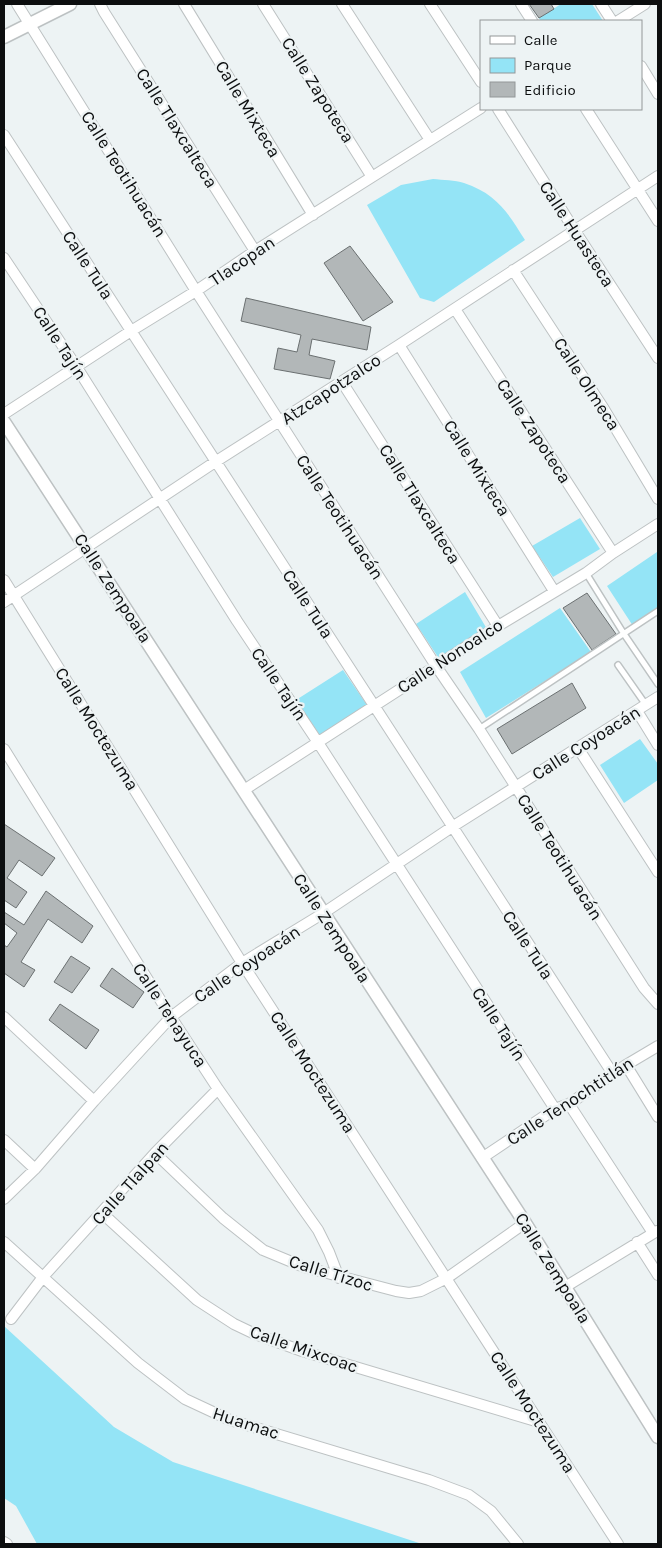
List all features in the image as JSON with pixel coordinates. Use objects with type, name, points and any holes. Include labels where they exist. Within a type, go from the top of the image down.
[{"type":"street","name":"Calle Teotihuacán","points":[[17,4],[279,422],[436,666],[479,729],[644,988],[658,1004]]},
{"type":"street","points":[[4,37],[70,4]]},
{"type":"street","name":"Calle Tlaxcalteca","points":[[100,4],[255,251]]},
{"type":"street","name":"Calle Mixteca","points":[[184,4],[313,215]]},
{"type":"street","name":"Calle Zapoteca","points":[[263,4],[372,177]]},
{"type":"street","points":[[342,4],[430,140]]},
{"type":"street","points":[[430,4],[480,80]]},
{"type":"street","points":[[521,4],[531,20]]},
{"type":"street","points":[[601,4],[611,20]]},
{"type":"street","points":[[620,20],[645,4]]},
{"type":"street","points":[[642,68],[658,94]]},
{"type":"street","name":"Tlacopan","points":[[4,414],[255,251],[480,109]]},
{"type":"street","name":"Calle Huasteca","points":[[499,110],[658,358]]},
{"type":"street","points":[[587,110],[658,220]]},
{"type":"street","name":"Calle Tula","points":[[4,135],[613,1074]]},
{"type":"street","name":"Atzcapotzalco","points":[[4,602],[158,499],[342,382],[658,176]]},
{"type":"street","name":"Calle Tajín","points":[[4,258],[76,366],[158,499],[555,1109]]},
{"type":"street","name":"Calle Olmeca","points":[[513,270],[604,409],[658,499]]},
{"type":"street","name":"Calle Zapoteca","points":[[455,309],[614,553]]},
{"type":"street","name":"Calle Mixteca","points":[[399,345],[554,591]]},
{"type":"street","name":"Calle Tlaxcalteca","points":[[342,382],[498,626]]},
{"type":"street","name":"Calle Zempoala","points":[[4,422],[524,1223],[658,1437]]},
{"type":"street","name":"Calle Nonoalco","points":[[244,790],[498,626],[586,573],[658,524]]},
{"type":"street","name":"Calle Moctezuma","points":[[4,580],[242,963],[618,1544]]},
{"type":"street","name":"Calle Coyoacán","points":[[4,1199],[35,1169],[94,1100],[171,1017],[242,963],[322,914],[452,827],[658,697]]},
{"type":"street","points":[[637,711],[658,745]]},
{"type":"street","points":[[578,748],[658,872]]},
{"type":"street","name":"Calle Tenayuca","points":[[4,750],[218,1089],[318,1230],[329,1252],[338,1278]]},
{"type":"street","points":[[4,1017],[94,1100]]},
{"type":"street","name":"Calle Tenochtitlán","points":[[482,1158],[555,1109],[569,1104],[626,1064],[658,1046]]},
{"type":"street","points":[[626,1064],[658,1117]]},
{"type":"street","name":"Calle Tlalpan","points":[[11,1319],[43,1277],[155,1154],[218,1089]]},
{"type":"street","points":[[565,1287],[656,1232],[569,1104]]},
{"type":"street","points":[[4,1140],[35,1169]]},
{"type":"street","name":"Calle Tízoc","points":[[155,1154],[223,1218],[263,1250],[304,1268],[378,1288],[409,1293],[421,1291],[447,1278],[524,1223]]},
{"type":"street","name":"Calle Mixcoac","points":[[102,1213],[197,1300],[221,1316],[248,1330],[302,1351],[539,1422]]},
{"type":"street","name":"Huamac","points":[[4,1242],[138,1363],[184,1399],[230,1420],[391,1468],[469,1494],[491,1512],[518,1544]]},
{"type":"street","points":[[637,1242],[658,1275]]},
{"type":"lane","points":[[586,573],[658,684]]},
{"type":"lane","points":[[479,729],[658,612]]},
{"type":"lane","points":[[618,665],[646,705]]},
{"type":"green space","points":[[561,4],[592,4],[602,20],[540,20],[539,18]]},
{"type":"green space","points":[[433,179],[460,182],[485,193],[507,213],[525,240],[434,302],[420,298],[367,205],[401,185]]},
{"type":"green space","points":[[580,518],[600,549],[553,577],[532,546]]},
{"type":"green space","points":[[657,552],[658,610],[633,626],[607,586]]},
{"type":"green space","points":[[465,592],[487,629],[440,660],[416,624]]},
{"type":"green space","points":[[560,608],[591,652],[486,718],[460,672]]},
{"type":"green space","points":[[343,670],[369,708],[321,737],[296,700]]},
{"type":"green space","points":[[640,739],[658,764],[658,780],[624,803],[600,765]]},
{"type":"green space","points":[[4,1326],[114,1427],[173,1462],[422,1544],[37,1544],[16,1506],[4,1498]]},
{"type":"building","points":[[529,4],[551,4],[554,9],[539,18]]},
{"type":"building","points":[[350,246],[393,302],[363,321],[324,263]]},
{"type":"building","points":[[246,298],[371,327],[367,350],[312,339],[309,355],[335,361],[330,379],[274,369],[278,348],[297,352],[301,335],[241,321]]},
{"type":"building","points":[[587,593],[616,634],[592,650],[563,608]]},
{"type":"building","points":[[572,683],[586,708],[512,754],[497,729]]},
{"type":"building","points":[[4,824],[55,858],[42,876],[19,860],[7,878],[27,892],[16,908],[4,900]]},
{"type":"building","points":[[46,891],[93,926],[82,943],[48,919],[21,962],[35,970],[24,987],[4,973],[4,945],[7,947],[17,933],[4,923],[4,912],[24,925]]},
{"type":"building","points":[[71,956],[90,968],[72,993],[54,982]]},
{"type":"building","points":[[112,968],[144,992],[133,1008],[100,986]]},
{"type":"building","points":[[60,1004],[99,1030],[86,1049],[49,1020]]}]
